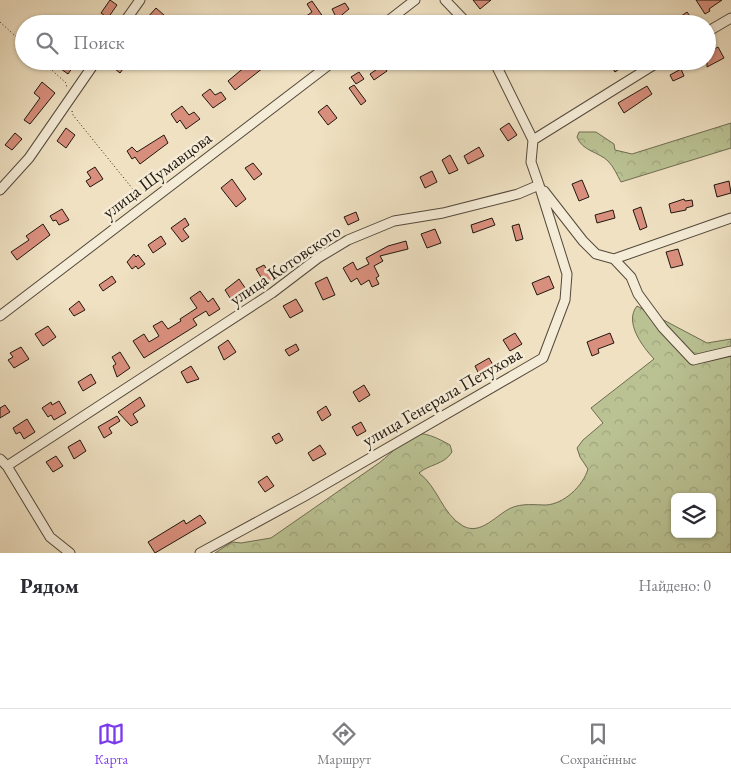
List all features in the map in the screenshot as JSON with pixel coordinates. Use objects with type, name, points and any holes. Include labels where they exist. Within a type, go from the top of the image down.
[{"type":"street","points":[[129,15],[140,0]]},
{"type":"street","points":[[396,15],[415,0]]},
{"type":"street","points":[[445,0],[459,15]]},
{"type":"street","points":[[716,27],[731,18]]},
{"type":"street","points":[[0,190],[29,158],[90,70]]},
{"type":"street","name":"улица Шумавцова","points":[[0,316],[322,70]]},
{"type":"street","points":[[498,70],[533,140],[531,162],[540,185],[582,241],[596,254],[614,259],[631,277],[638,294],[663,328],[693,360],[731,351]]},
{"type":"street","points":[[533,140],[646,70]]},
{"type":"street","name":"улица Котовского","points":[[3,462],[272,293],[318,258],[348,240],[394,221],[443,213],[518,194],[540,185]]},
{"type":"street","name":"улица Генерала Петухова","points":[[200,553],[303,497],[543,358],[564,300],[567,274],[540,185]]},
{"type":"street","points":[[614,259],[731,218]]},
{"type":"street","points":[[3,462],[50,537],[70,553]]},
{"type":"path","points":[[0,22],[15,36]]},
{"type":"path","points":[[52,70],[66,83],[71,97],[73,115],[145,205]]},
{"type":"green space","points":[[731,123],[731,148],[621,182],[608,161],[579,142],[577,137],[579,132],[596,132],[614,144],[615,150],[632,154]]},
{"type":"green space","points":[[637,306],[707,343],[731,339],[731,553],[215,553],[232,542],[241,543],[271,538],[379,463],[404,440],[417,434],[426,434],[450,445],[452,452],[445,460],[419,473],[431,486],[450,515],[463,526],[476,528],[482,526],[515,506],[553,504],[566,498],[582,482],[588,469],[580,457],[577,448],[583,440],[603,423],[591,408],[654,359],[636,334],[632,319]]},
{"type":"building","points":[[110,0],[117,5],[110,15],[101,13]]},
{"type":"building","points":[[473,0],[491,0],[480,9]]},
{"type":"building","points":[[696,0],[722,0],[705,14]]},
{"type":"building","points":[[312,1],[322,15],[308,15],[312,12],[307,4]]},
{"type":"building","points":[[345,3],[349,9],[342,15],[335,15],[332,9]]},
{"type":"building","points":[[156,8],[164,15],[150,15]]},
{"type":"building","points":[[718,47],[724,58],[716,62],[716,48]]},
{"type":"building","points":[[62,70],[71,70],[68,74]]},
{"type":"building","points":[[241,70],[260,70],[235,90],[228,81]]},
{"type":"building","points":[[376,70],[387,71],[374,80],[370,74]]},
{"type":"building","points":[[681,70],[684,76],[673,81],[670,75]]},
{"type":"building","points":[[359,72],[364,79],[356,84],[351,77]]},
{"type":"building","points":[[42,82],[55,93],[30,124],[24,120],[40,98],[34,93]]},
{"type":"building","points":[[354,85],[366,101],[361,105],[349,88]]},
{"type":"building","points":[[647,86],[652,94],[624,113],[618,103]]},
{"type":"building","points":[[210,89],[215,95],[221,92],[226,99],[213,108],[202,95]]},
{"type":"building","points":[[327,105],[337,118],[328,125],[318,112]]},
{"type":"building","points":[[182,106],[189,115],[194,112],[200,119],[186,129],[180,120],[177,123],[171,114]]},
{"type":"building","points":[[509,123],[517,135],[508,141],[500,129]]},
{"type":"building","points":[[66,128],[75,135],[66,148],[57,141]]},
{"type":"building","points":[[15,133],[22,139],[12,150],[5,145]]},
{"type":"building","points":[[164,135],[168,143],[140,164],[135,157],[132,159],[127,151],[132,147],[137,152]]},
{"type":"building","points":[[479,147],[484,156],[468,164],[464,156]]},
{"type":"building","points":[[450,155],[458,170],[449,174],[442,160]]},
{"type":"building","points":[[253,163],[262,174],[254,180],[245,168]]},
{"type":"building","points":[[95,167],[103,179],[90,187],[86,181],[91,178],[87,172]]},
{"type":"building","points":[[432,171],[437,182],[425,188],[420,177]]},
{"type":"building","points":[[232,179],[246,199],[236,207],[221,188]]},
{"type":"building","points":[[582,180],[589,197],[579,201],[572,184]]},
{"type":"building","points":[[729,181],[731,193],[717,197],[714,185]]},
{"type":"building","points":[[684,199],[685,201],[692,200],[693,206],[686,208],[686,210],[671,213],[669,204]]},
{"type":"building","points":[[641,207],[647,227],[640,230],[633,210]]},
{"type":"building","points":[[62,209],[69,220],[59,225],[50,216]]},
{"type":"building","points":[[613,210],[615,218],[597,223],[595,215]]},
{"type":"building","points":[[356,212],[359,220],[348,225],[344,217]]},
{"type":"building","points":[[185,218],[189,225],[183,229],[189,237],[182,242],[171,228]]},
{"type":"building","points":[[492,218],[495,225],[473,233],[471,225]]},
{"type":"building","points":[[43,224],[50,235],[17,260],[11,252],[29,240],[26,236]]},
{"type":"building","points":[[519,224],[523,239],[516,241],[512,226]]},
{"type":"building","points":[[435,229],[441,243],[427,248],[421,234]]},
{"type":"building","points":[[161,236],[166,244],[153,253],[148,245]]},
{"type":"building","points":[[406,241],[408,249],[380,256],[383,261],[374,266],[379,276],[376,278],[379,284],[372,287],[369,280],[361,285],[357,278],[351,282],[343,268],[353,262],[357,270],[369,264],[366,258],[388,246]]},
{"type":"building","points":[[678,249],[683,265],[671,268],[666,252]]},
{"type":"building","points":[[134,254],[136,257],[138,255],[145,264],[138,269],[136,266],[132,269],[127,262]]},
{"type":"building","points":[[264,265],[273,279],[265,284],[256,269]]},
{"type":"building","points":[[112,276],[116,282],[103,291],[99,285]]},
{"type":"building","points":[[549,276],[554,288],[537,295],[532,283]]},
{"type":"building","points":[[327,277],[335,295],[323,300],[315,283]]},
{"type":"building","points":[[239,279],[248,292],[232,301],[225,290]]},
{"type":"building","points":[[200,291],[208,302],[213,298],[220,309],[209,316],[206,311],[193,319],[197,325],[144,358],[133,341],[144,334],[149,342],[159,336],[153,326],[162,321],[168,329],[181,321],[180,319],[197,308],[190,298]]},
{"type":"building","points":[[296,299],[303,311],[290,318],[283,306]]},
{"type":"building","points":[[79,301],[85,310],[74,316],[69,309]]},
{"type":"building","points":[[48,326],[56,337],[43,346],[35,334]]},
{"type":"building","points":[[515,333],[522,344],[510,351],[503,340]]},
{"type":"building","points":[[610,333],[614,343],[598,349],[599,353],[592,356],[587,342]]},
{"type":"building","points":[[228,340],[236,352],[224,360],[218,347]]},
{"type":"building","points":[[296,344],[299,350],[289,356],[285,350]]},
{"type":"building","points":[[21,347],[29,359],[14,368],[8,360],[13,357],[10,353]]},
{"type":"building","points":[[120,352],[130,368],[117,377],[113,366],[116,364],[112,357]]},
{"type":"building","points":[[489,358],[493,365],[479,374],[475,366]]},
{"type":"building","points":[[191,366],[199,379],[187,383],[181,372]]},
{"type":"building","points":[[91,374],[96,383],[83,391],[78,382]]},
{"type":"building","points":[[364,385],[370,395],[359,402],[353,392]]},
{"type":"building","points":[[140,397],[145,406],[133,414],[138,422],[131,426],[118,412]]},
{"type":"building","points":[[59,401],[66,413],[54,420],[51,415],[48,417],[42,408],[51,402],[52,405]]},
{"type":"building","points":[[5,405],[10,412],[0,418],[0,408]]},
{"type":"building","points":[[326,406],[331,415],[322,421],[317,412]]},
{"type":"building","points":[[117,416],[120,421],[109,428],[112,433],[104,438],[98,427]]},
{"type":"building","points":[[27,419],[35,432],[24,439],[20,432],[16,434],[13,428]]},
{"type":"building","points":[[361,422],[366,431],[357,436],[352,427]]},
{"type":"building","points":[[279,433],[283,440],[276,444],[272,437]]},
{"type":"building","points":[[80,440],[86,451],[74,459],[68,447]]},
{"type":"building","points":[[320,445],[326,454],[313,461],[308,453]]},
{"type":"building","points":[[56,456],[63,466],[53,472],[46,462]]},
{"type":"building","points":[[267,476],[274,486],[265,492],[258,482]]},
{"type":"building","points":[[200,515],[206,523],[155,553],[148,542],[184,520],[186,524]]}]
